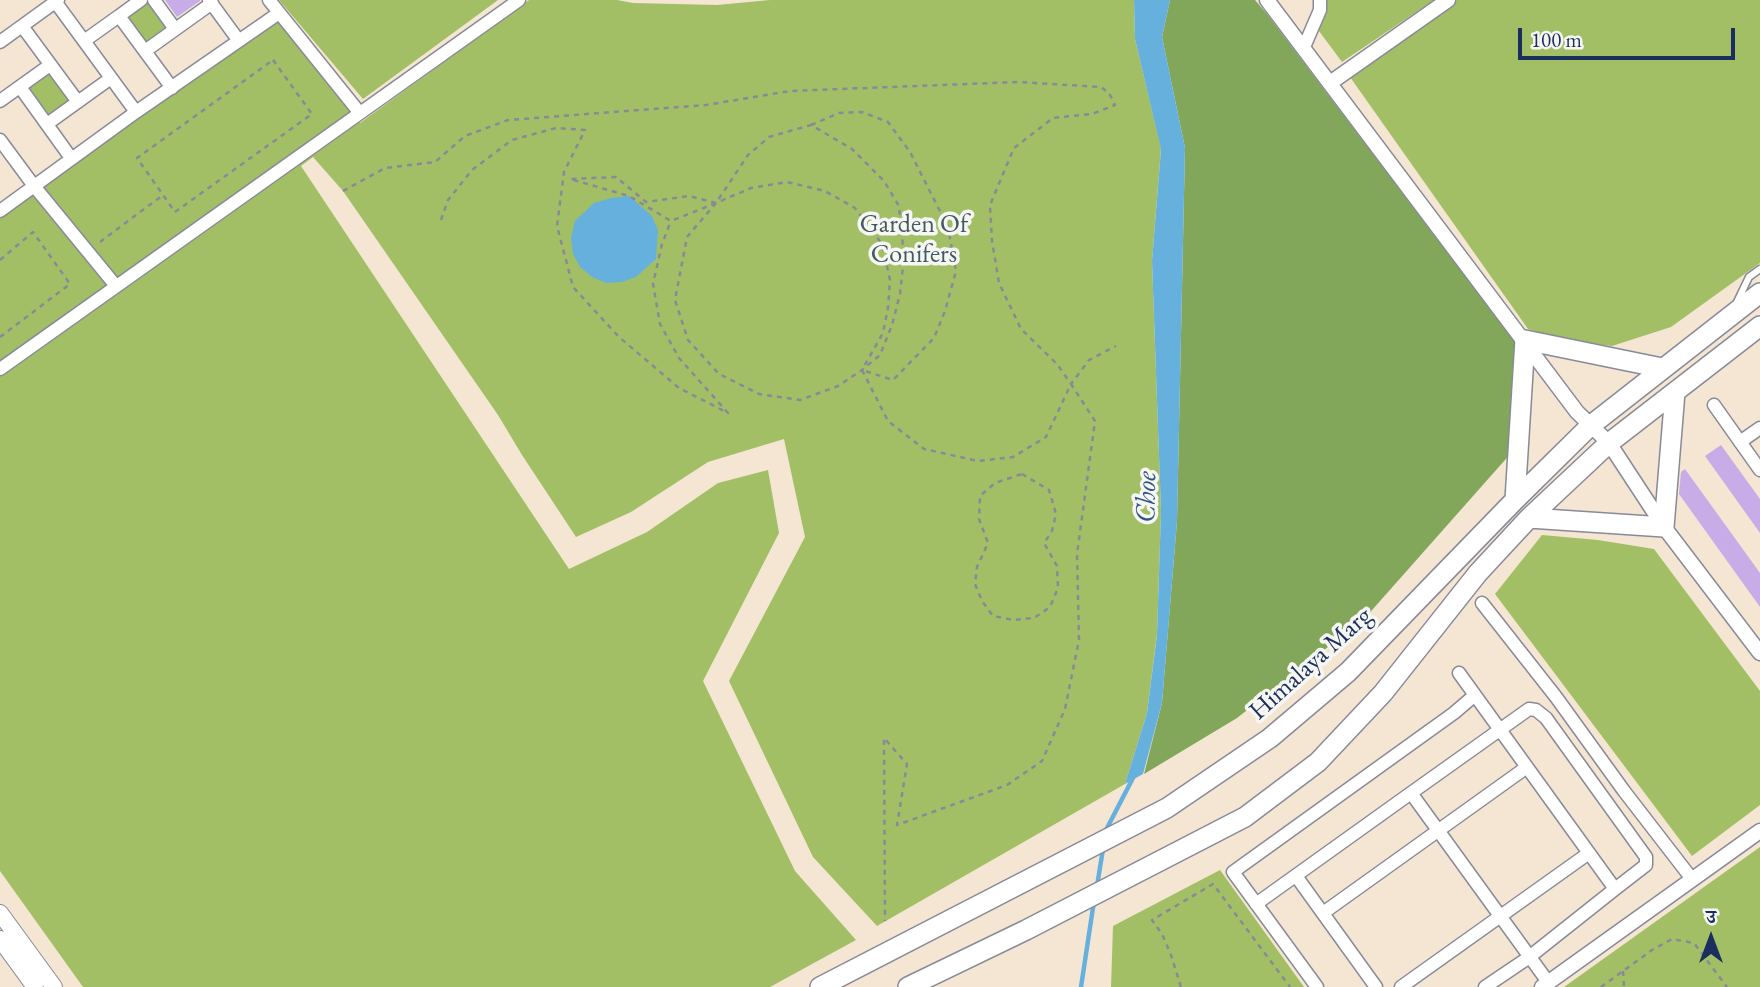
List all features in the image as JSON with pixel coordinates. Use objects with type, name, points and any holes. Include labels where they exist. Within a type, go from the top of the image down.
[{"type":"main road","name":"Himalaya Marg","points":[[826,984],[1167,808],[1270,738],[1348,672],[1590,426],[1760,293]]},
{"type":"main road","points":[[908,987],[1026,930],[1245,817],[1318,762],[1383,693],[1478,573],[1529,519],[1609,443],[1760,326]]},
{"type":"main road","points":[[1515,500],[1525,340],[1662,368]]},
{"type":"main road","points":[[1529,519],[1664,527],[1675,392]]},
{"type":"main road","points":[[0,913],[54,987]]},
{"type":"main road","points":[[0,939],[35,987]]},
{"type":"street","points":[[84,41],[141,0]]},
{"type":"street","points":[[154,0],[176,29]]},
{"type":"street","points":[[269,0],[359,112]]},
{"type":"street","points":[[0,369],[519,0]]},
{"type":"street","points":[[1267,0],[1577,412],[1609,443],[1664,527],[1760,653]]},
{"type":"street","points":[[1304,47],[1320,10],[1320,0]]},
{"type":"street","points":[[1330,83],[1448,0]]},
{"type":"street","points":[[0,41],[56,1],[136,112]]},
{"type":"street","points":[[145,51],[210,2],[239,41]]},
{"type":"street","points":[[0,211],[71,158],[279,13]]},
{"type":"street","points":[[119,16],[172,88]]},
{"type":"street","points":[[22,26],[78,102]]},
{"type":"street","points":[[0,101],[50,65]]},
{"type":"street","points":[[47,124],[111,78]]},
{"type":"street","points":[[20,87],[71,158]]},
{"type":"street","points":[[3,150],[116,286]]},
{"type":"street","points":[[1714,405],[1760,470]]},
{"type":"street","points":[[1740,442],[1760,428]]},
{"type":"street","points":[[1482,603],[1692,879]]},
{"type":"street","points":[[1459,673],[1615,889]]},
{"type":"street","points":[[1317,987],[1233,872],[1454,713],[1475,695]]},
{"type":"street","points":[[1256,904],[1529,709],[1540,712],[1644,852],[1646,865],[1528,958],[1485,987]]},
{"type":"street","points":[[1322,913],[1527,767]]},
{"type":"street","points":[[1411,793],[1500,916],[1545,985],[1760,831]]},
{"type":"street","points":[[1401,987],[1589,852]]},
{"type":"street","points":[[1296,876],[1376,987]]},
{"type":"lane","points":[[1730,316],[1749,277],[1760,269]]},
{"type":"path","points":[[273,60],[312,114],[176,212],[163,195],[137,158],[273,60]]},
{"type":"path","points":[[344,191],[385,168],[435,162],[464,136],[508,120],[706,105],[790,91],[1018,82],[1101,87],[1109,93],[1115,105],[1092,114],[1053,118],[1014,148],[990,205],[992,241],[999,283],[1021,329],[1057,364],[1094,421],[1077,554],[1079,640],[1065,709],[1042,761],[1007,785],[897,825],[907,764],[884,738],[885,921]]},
{"type":"path","points":[[811,125],[852,149],[884,181],[899,206],[904,257],[900,294],[880,355],[838,386],[800,400],[759,394],[719,374],[688,340],[675,300],[687,237],[716,203],[748,155],[769,137],[811,125],[839,113],[862,112],[888,122],[910,152],[948,227],[956,271],[934,338],[893,380],[862,370]]},
{"type":"path","points":[[441,220],[448,200],[472,170],[512,139],[556,128],[585,130],[564,172],[557,226],[573,287],[618,337],[679,387],[728,413],[679,358],[660,324],[653,284],[662,244],[671,221],[751,188],[786,181],[825,191],[855,208],[882,244],[891,280],[883,334],[862,370]]},
{"type":"path","points":[[671,221],[629,196],[570,179],[617,177],[646,202],[689,195],[716,203]]},
{"type":"path","points":[[100,242],[163,195]]},
{"type":"path","points":[[0,260],[33,232],[71,284],[0,337]]},
{"type":"path","points":[[862,370],[888,421],[924,449],[978,461],[1013,457],[1046,437],[1071,384],[1089,360],[1116,346]]},
{"type":"path","points":[[1022,474],[1049,489],[1056,514],[1052,531],[1044,543],[1057,566],[1058,588],[1050,607],[1034,618],[1014,621],[993,616],[982,601],[975,584],[977,567],[988,543],[979,519],[980,496],[995,483],[1022,474]]},
{"type":"path","points":[[1181,987],[1162,934],[1152,920],[1213,884],[1290,987]]},
{"type":"path","points":[[1601,987],[1672,939],[1694,943],[1727,987]]},
{"type":"path","points":[[1623,971],[1624,987]]},
{"type":"green space","points":[[149,0],[169,27],[146,45],[126,16]]},
{"type":"green space","points":[[279,0],[498,0],[363,99]]},
{"type":"green space","name":"Garden Of Conifers","points":[[529,0],[617,0],[633,3],[717,5],[770,0],[1134,0],[1135,39],[1161,148],[1152,261],[1161,511],[1157,634],[1147,713],[1125,784],[877,926],[813,857],[729,681],[805,537],[784,439],[708,462],[631,512],[576,537],[498,415],[343,191],[313,157],[301,166],[569,569],[647,532],[718,483],[768,470],[779,533],[703,681],[795,871],[856,940],[770,987],[83,987],[0,871],[0,218],[282,15],[360,123]]},
{"type":"green space","points":[[1170,0],[1255,0],[1267,14],[1518,346],[1520,443],[1365,618],[1237,718],[1144,774],[1162,703],[1177,521],[1185,148],[1162,37]]},
{"type":"green space","points":[[1320,0],[1434,0],[1342,62],[1316,27]]},
{"type":"green space","points":[[1457,0],[1760,0],[1760,263],[1671,327],[1612,346],[1562,340],[1528,329],[1350,77]]},
{"type":"green space","points":[[50,71],[70,101],[47,117],[26,87]]},
{"type":"green space","points":[[1542,535],[1654,549],[1760,691],[1760,805],[1692,856],[1495,594]]},
{"type":"green space","points":[[1760,847],[1760,987],[1564,987]]},
{"type":"green space","points":[[1220,870],[1304,987],[1111,987],[1113,926]]},
{"type":"water","points":[[1134,0],[1170,0],[1162,37],[1185,148],[1177,521],[1162,703],[1143,774],[1125,784],[1147,713],[1157,635],[1161,511],[1152,261],[1161,149],[1135,39]]},
{"type":"water","points":[[629,196],[652,216],[658,230],[656,259],[636,277],[622,282],[606,283],[592,277],[580,267],[573,254],[571,238],[575,221],[594,203]]},
{"type":"building","points":[[165,0],[200,0],[200,1],[177,17]]},
{"type":"building","points":[[1721,445],[1760,499],[1760,533],[1705,456]]},
{"type":"building","points":[[1685,469],[1760,573],[1760,607],[1679,494],[1681,472]]},
{"type":"waterway","name":"Choe","points":[[1106,830],[1134,776]]},
{"type":"waterway","name":"Choe","points":[[1097,886],[1103,849]]},
{"type":"waterway","name":"Choe","points":[[1081,987],[1094,901]]}]
